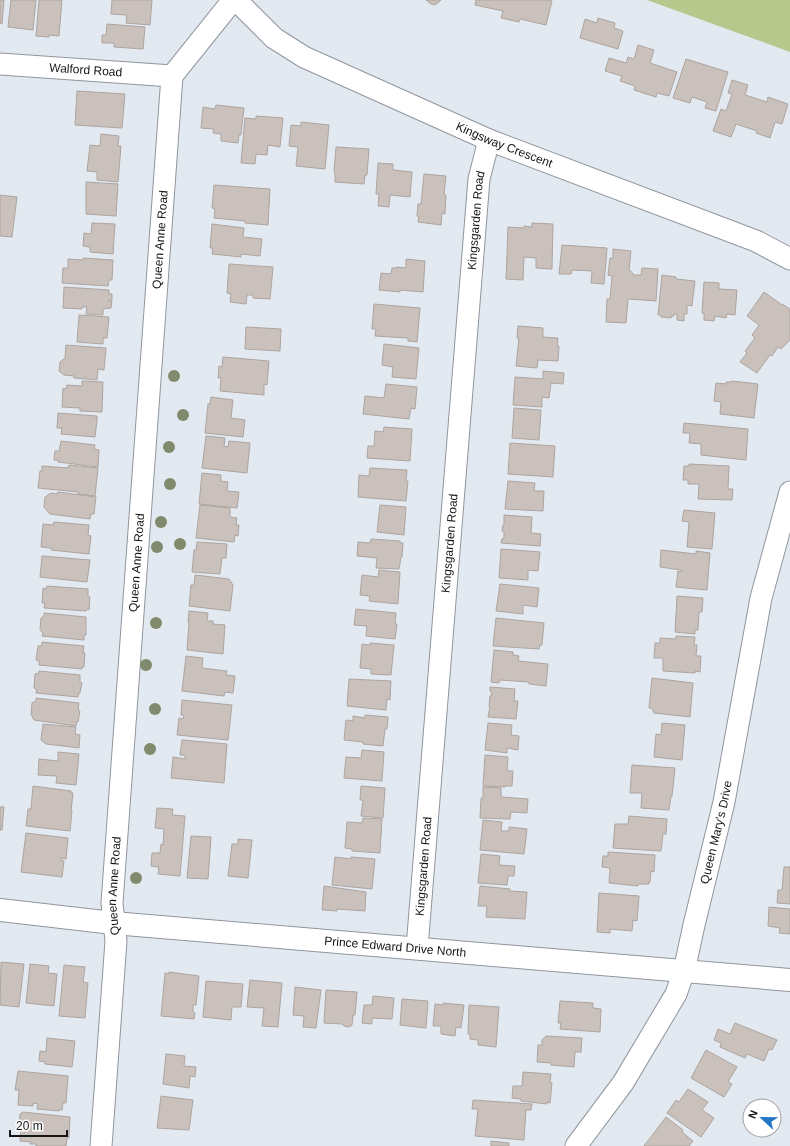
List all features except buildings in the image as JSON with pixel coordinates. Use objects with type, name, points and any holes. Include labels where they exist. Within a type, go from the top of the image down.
[{"type":"street","points":[[172,76],[233,0]]},
{"type":"street","name":"Kingsway Crescent","points":[[236,0],[274,38],[304,57],[489,140],[756,241],[790,259]]},
{"type":"street","name":"Walford Road","points":[[0,64],[172,76]]},
{"type":"street","name":"Queen Anne Road","points":[[101,1146],[116,941],[112,903],[172,76]]},
{"type":"street","name":"Kingsgarden Road","points":[[417,948],[479,179],[489,140]]},
{"type":"street","name":"Queen Mary's Drive","points":[[576,1146],[623,1083],[676,994],[684,971],[724,802],[761,598],[790,492]]},
{"type":"street","name":"Prince Edward Drive North","points":[[0,910],[113,923],[790,980]]},
{"type":"green space","points":[[647,0],[790,0],[790,52]]}]
